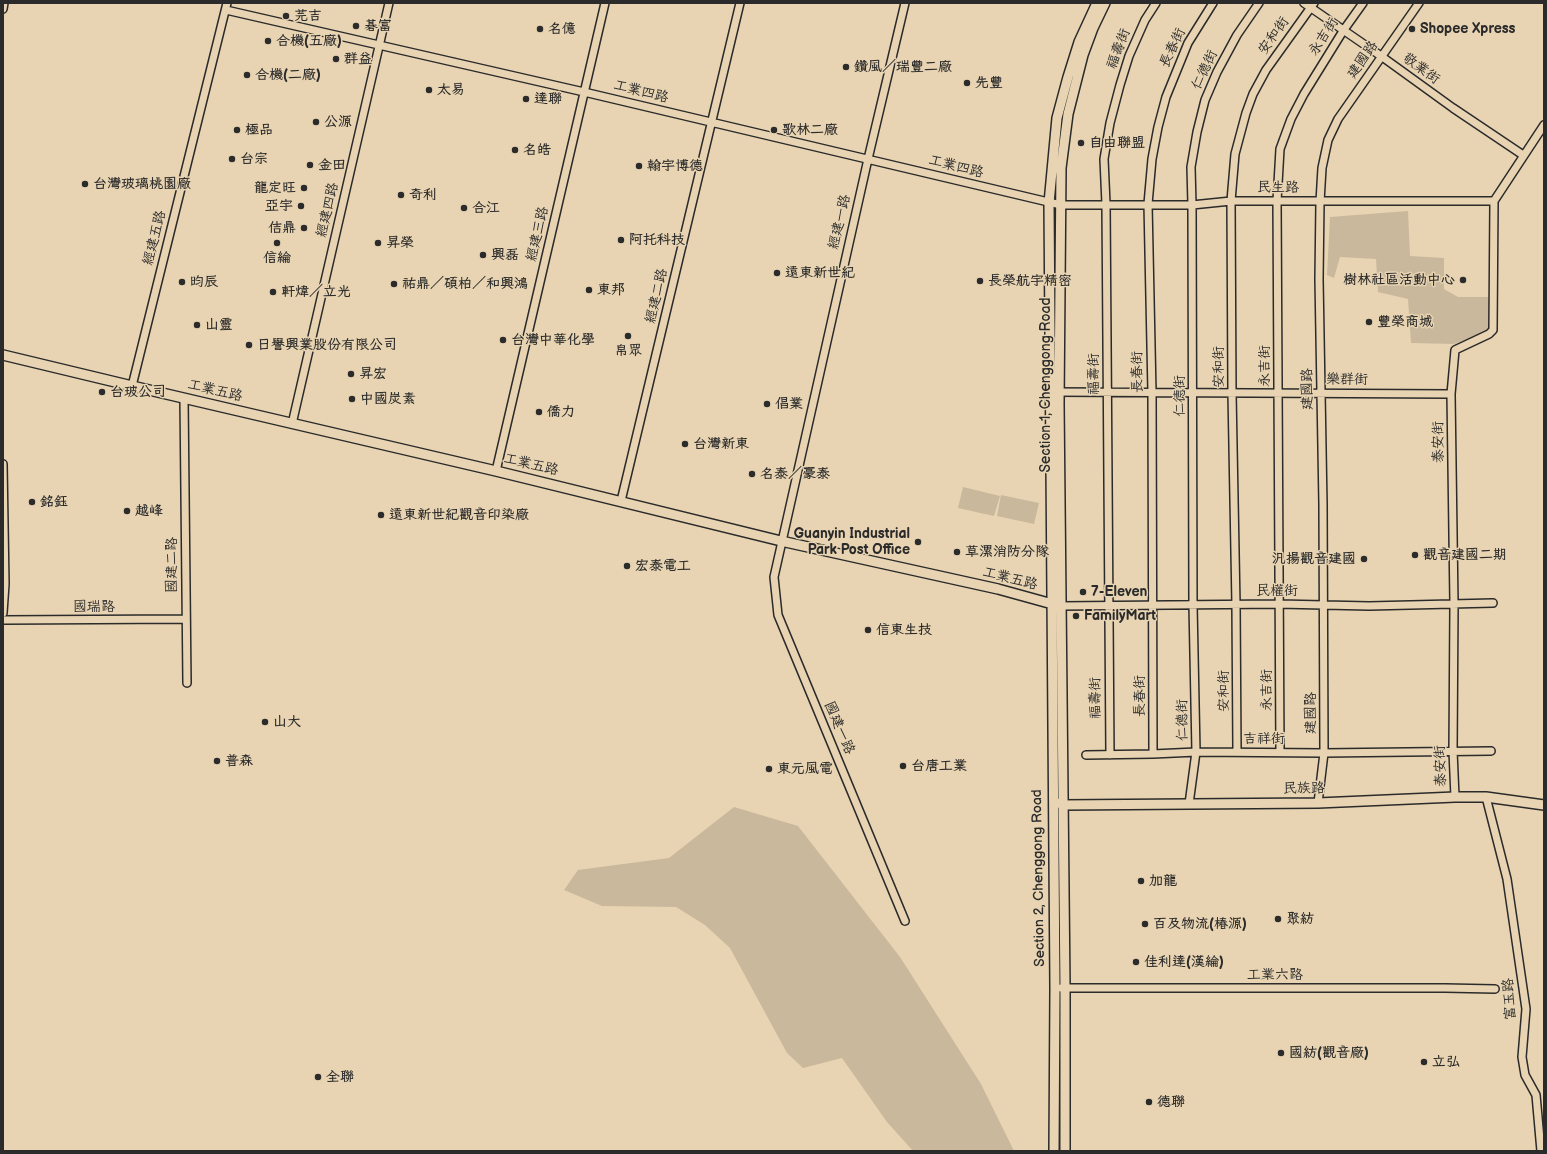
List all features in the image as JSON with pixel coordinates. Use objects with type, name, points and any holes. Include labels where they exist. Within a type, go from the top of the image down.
[{"type":"street","points":[[3,9],[4,3]]},
{"type":"street","name":"經建四路","points":[[292,424],[389,3]]},
{"type":"street","name":"經建三路","points":[[496,471],[605,3]]},
{"type":"street","name":"經建二路","points":[[621,501],[740,3]]},
{"type":"street","name":"經建一路","points":[[781,541],[868,158],[905,3]]},
{"type":"street","name":"Section 1, Chenggong Road","points":[[1061,606],[1049,203],[1057,118],[1079,42],[1097,3]]},
{"type":"street","name":"Section 1, Chenggong Road","points":[[1051,604],[1054,392],[1061,168],[1068,114],[1082,55],[1105,3]]},
{"type":"street","name":"福壽街","points":[[1110,755],[1106,204],[1104,159],[1110,123],[1129,56],[1145,20],[1156,3]]},
{"type":"street","name":"長春街","points":[[1153,754],[1152,393],[1148,204],[1152,159],[1166,97],[1188,43],[1213,3]]},
{"type":"street","name":"仁德街","points":[[1189,804],[1196,752],[1193,604],[1191,167],[1196,132],[1205,100],[1217,72],[1237,35],[1259,3]]},
{"type":"street","name":"敬業街","points":[[1304,3],[1312,5],[1343,30],[1453,108],[1523,155]]},
{"type":"street","name":"永吉街","points":[[1280,752],[1277,201],[1280,149],[1291,119],[1304,94],[1343,30],[1363,3]]},
{"type":"street","name":"建國路","points":[[1318,803],[1324,753],[1320,202],[1322,168],[1328,140],[1338,119],[1419,3]]},
{"type":"street","name":"安和街","points":[[1237,752],[1232,393],[1232,201],[1235,154],[1246,113],[1253,94],[1266,70],[1312,5]]},
{"type":"street","name":"工業四路","points":[[226,6],[379,44],[868,158],[1061,205]]},
{"type":"street","name":"經建五路","points":[[132,386],[226,6]]},
{"type":"street","points":[[1494,201],[1544,125]]},
{"type":"street","name":"民生路","points":[[1061,205],[1192,205],[1232,201],[1494,201]]},
{"type":"street","name":"泰安街","points":[[1455,797],[1453,751],[1454,604],[1451,394],[1455,350],[1489,334],[1494,327],[1494,201]]},
{"type":"street","name":"工業五路","points":[[3,354],[132,386],[621,501],[781,541],[998,589],[1061,606]]},
{"type":"street","name":"樂群街","points":[[1054,392],[1321,392],[1451,394]]},
{"type":"street","name":"國建二路","points":[[184,398],[185,619],[187,683]]},
{"type":"street","points":[[3,464],[5,584],[3,613]]},
{"type":"street","name":"國建一路","points":[[781,541],[774,577],[778,615],[905,921]]},
{"type":"street","name":"民權街","points":[[1061,606],[1152,604],[1369,606],[1493,603]]},
{"type":"street","name":"Section 2, Chenggong Road","points":[[1051,604],[1054,1151]]},
{"type":"street","name":"Section 2, Chenggong Road","points":[[1061,606],[1065,1151]]},
{"type":"street","name":"國瑞路","points":[[3,620],[185,619]]},
{"type":"street","name":"吉祥街","points":[[1086,754],[1491,751]]},
{"type":"street","name":"民族路","points":[[1063,805],[1318,803],[1455,797],[1486,797],[1544,805]]},
{"type":"street","name":"富玉路","points":[[1486,797],[1508,887],[1526,1009],[1522,1058],[1525,1075],[1536,1095],[1541,1151]]},
{"type":"street","points":[[1052,800],[1063,805]]},
{"type":"street","name":"工業六路","points":[[1054,989],[1445,988],[1495,990]]},
{"type":"shaded area","points":[[1408,211],[1410,256],[1444,258],[1444,289],[1458,297],[1488,297],[1493,325],[1488,332],[1454,344],[1411,343],[1408,299],[1378,292],[1376,259],[1340,257],[1334,278],[1327,275],[1330,217]]},
{"type":"shaded area","points":[[963,487],[1000,496],[994,516],[958,508]]},
{"type":"shaded area","points":[[1001,495],[1039,503],[1034,524],[997,516]]},
{"type":"shaded area","points":[[734,807],[798,826],[900,957],[981,1084],[1014,1151],[913,1151],[887,1122],[842,1058],[803,1068],[787,1053],[730,948],[705,925],[676,907],[602,906],[564,890],[578,870],[669,858]]},
{"type":"place","name":"芫吉","points":[[286,16]]},
{"type":"place","name":"碁富","points":[[356,26]]},
{"type":"place","name":"名億","points":[[540,29]]},
{"type":"place","name":"Shopee Xpress","points":[[1412,29]]},
{"type":"place","name":"合機(五廠)","points":[[268,41]]},
{"type":"place","name":"群益","points":[[336,59]]},
{"type":"place","name":"鑽風／瑞豐二廠","points":[[846,67]]},
{"type":"place","name":"合機(二廠)","points":[[247,75]]},
{"type":"place","name":"先豐","points":[[967,83]]},
{"type":"place","name":"太易","points":[[429,90]]},
{"type":"place","name":"達聯","points":[[526,99]]},
{"type":"place","name":"公源","points":[[316,122]]},
{"type":"place","name":"極品","points":[[237,130]]},
{"type":"place","name":"歌林二廠","points":[[774,130]]},
{"type":"place","name":"自由聯盟","points":[[1081,143]]},
{"type":"place","name":"名皓","points":[[515,150]]},
{"type":"place","name":"台宗","points":[[232,159]]},
{"type":"place","name":"金田","points":[[310,165]]},
{"type":"place","name":"翰宇博德","points":[[639,166]]},
{"type":"place","name":"台灣玻璃桃園廠","points":[[85,184]]},
{"type":"place","name":"龍定旺","points":[[304,188]]},
{"type":"place","name":"奇利","points":[[401,195]]},
{"type":"place","name":"亞宇","points":[[301,206]]},
{"type":"place","name":"合江","points":[[464,208]]},
{"type":"place","name":"佶鼎","points":[[304,228]]},
{"type":"place","name":"阿托科技","points":[[621,240]]},
{"type":"place","name":"信綸","points":[[277,243]]},
{"type":"place","name":"昇榮","points":[[378,243]]},
{"type":"place","name":"興磊","points":[[483,255]]},
{"type":"place","name":"遠東新世紀","points":[[777,273]]},
{"type":"place","name":"樹林社區活動中心","points":[[1463,280]]},
{"type":"place","name":"長榮航宇精密","points":[[980,281]]},
{"type":"place","name":"昀辰","points":[[182,282]]},
{"type":"place","name":"祐鼎／碩柏／和興鴻","points":[[394,284]]},
{"type":"place","name":"東邦","points":[[589,290]]},
{"type":"place","name":"軒煒／立光","points":[[273,292]]},
{"type":"place","name":"豐榮商城","points":[[1369,322]]},
{"type":"place","name":"山靈","points":[[197,325]]},
{"type":"place","name":"帛眾","points":[[628,336]]},
{"type":"place","name":"台灣中華化學","points":[[503,340]]},
{"type":"place","name":"日譽興業股份有限公司","points":[[249,345]]},
{"type":"place","name":"昇宏","points":[[351,374]]},
{"type":"place","name":"台玻公司","points":[[102,392]]},
{"type":"place","name":"中國炭素","points":[[352,399]]},
{"type":"place","name":"倡業","points":[[767,404]]},
{"type":"place","name":"僑力","points":[[539,412]]},
{"type":"place","name":"台灣新東","points":[[685,444]]},
{"type":"place","name":"名泰／豪泰","points":[[752,474]]},
{"type":"place","name":"銘鈺","points":[[32,502]]},
{"type":"place","name":"越峰","points":[[127,511]]},
{"type":"place","name":"遠東新世紀觀音印染廠","points":[[381,515]]},
{"type":"place","name":"Guanyin Industrial Park Post Office","points":[[918,542]]},
{"type":"place","name":"草漯消防分隊","points":[[957,552]]},
{"type":"place","name":"觀音建國二期","points":[[1415,555]]},
{"type":"place","name":"汎揚觀音建國","points":[[1364,559]]},
{"type":"place","name":"宏泰電工","points":[[627,566]]},
{"type":"place","name":"7-Eleven","points":[[1083,592]]},
{"type":"place","name":"FamilyMart","points":[[1076,616]]},
{"type":"place","name":"信東生技","points":[[868,630]]},
{"type":"place","name":"山大","points":[[265,722]]},
{"type":"place","name":"普森","points":[[217,761]]},
{"type":"place","name":"台唐工業","points":[[903,766]]},
{"type":"place","name":"東元風電","points":[[769,769]]},
{"type":"place","name":"加龍","points":[[1141,881]]},
{"type":"place","name":"聚紡","points":[[1278,919]]},
{"type":"place","name":"百及物流(椿源)","points":[[1145,924]]},
{"type":"place","name":"佳利達(漢綸)","points":[[1136,962]]},
{"type":"place","name":"國紡(觀音廠)","points":[[1281,1053]]},
{"type":"place","name":"立弘","points":[[1424,1062]]},
{"type":"place","name":"全聯","points":[[318,1077]]},
{"type":"place","name":"德聯","points":[[1149,1102]]}]
